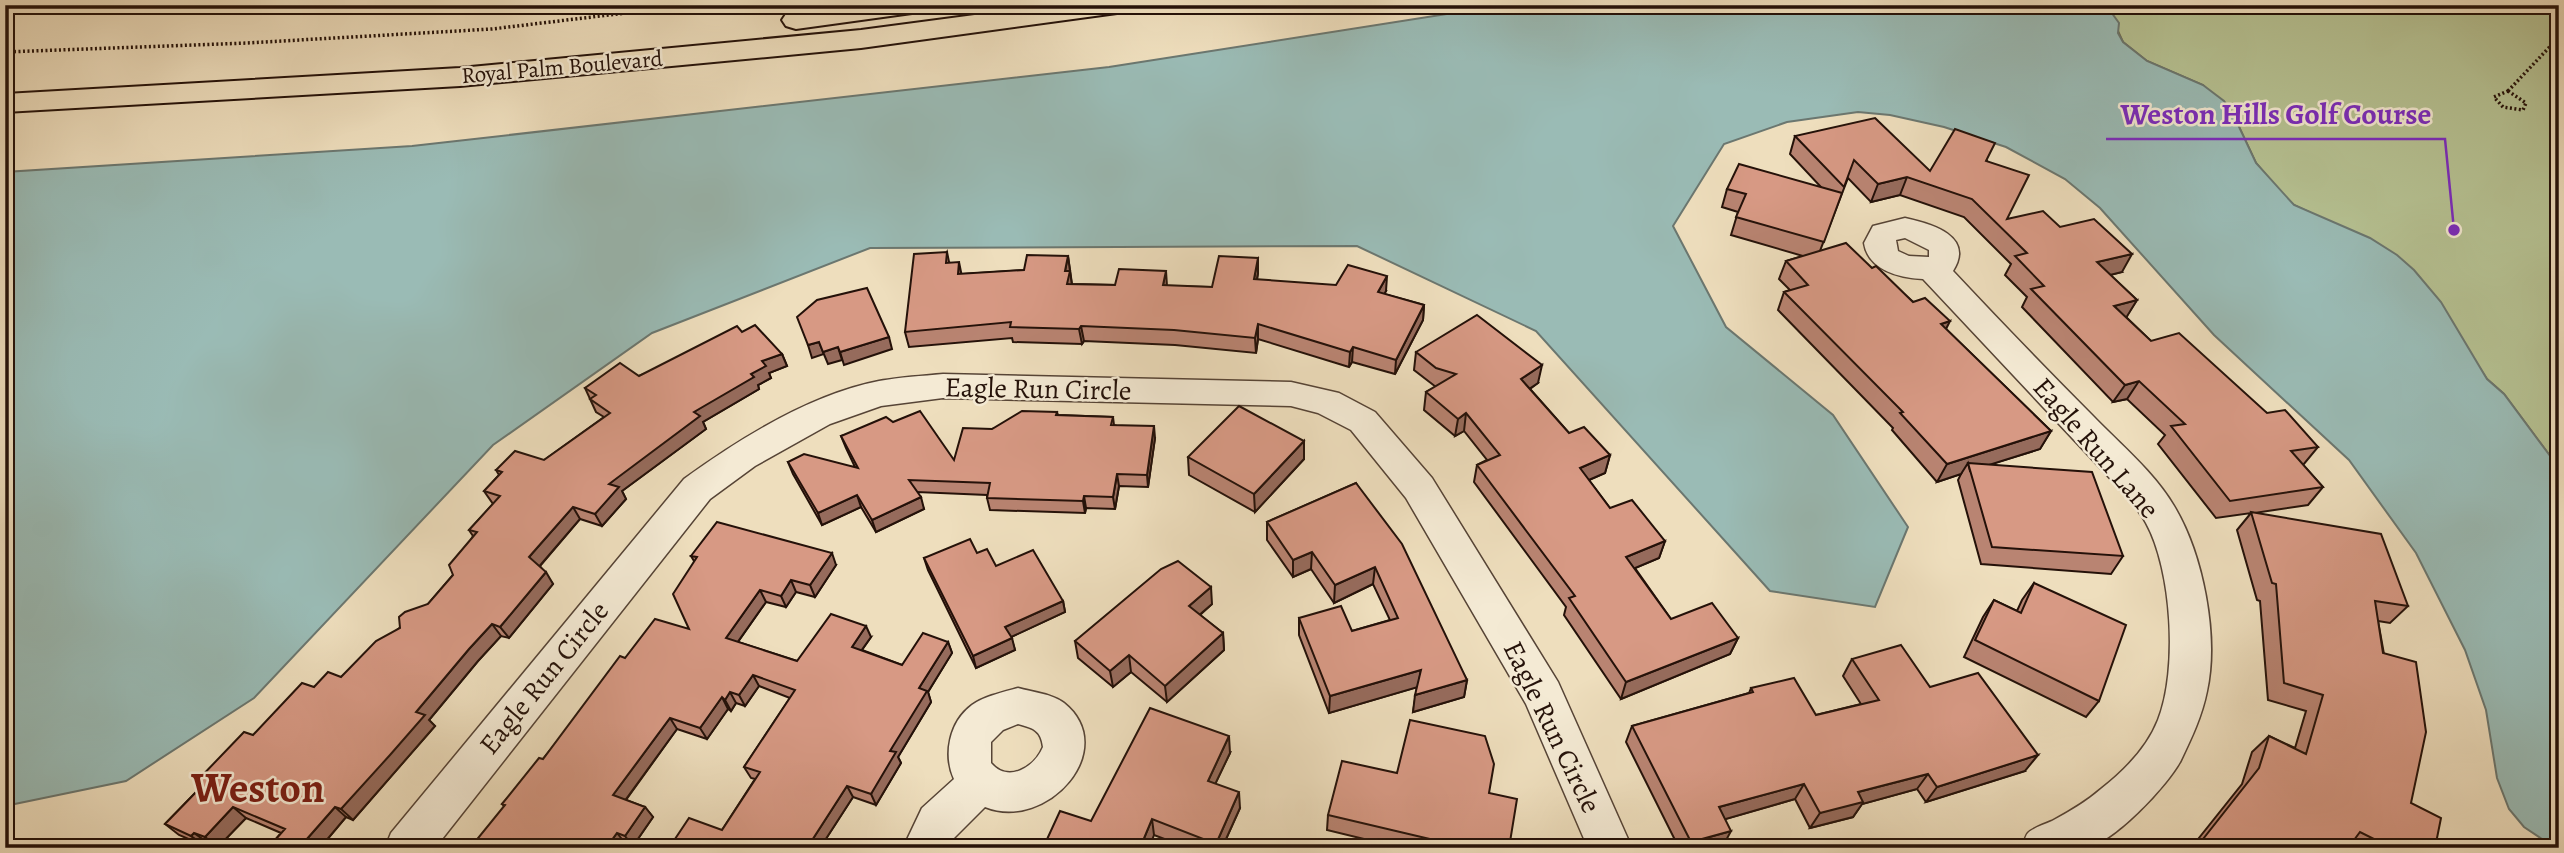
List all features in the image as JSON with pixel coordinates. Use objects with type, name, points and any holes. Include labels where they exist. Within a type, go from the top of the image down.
[{"type":"main road","name":"Royal Palm Boulevard","points":[[5,81],[247,72],[729,28],[912,5]]},
{"type":"main road","name":"Royal Palm Boulevard","points":[[5,103],[460,77],[861,39],[1117,5]]},
{"type":"street","name":"Eagle Run Lane","points":[[1932,269],[2108,454],[2161,515],[2183,582],[2192,641],[2188,693],[2171,743],[2132,793],[2077,832],[2044,848]]},
{"type":"street","name":"Eagle Run Circle","points":[[407,848],[697,489],[742,456],[818,415],[878,394],[943,386],[1291,394],[1327,402],[1363,421],[1419,488],[1543,695],[1610,848]]},
{"type":"street","points":[[925,848],[938,823],[980,783]]},
{"type":"path","points":[[5,52],[247,43],[492,29],[692,5]]},
{"type":"path","points":[[2508,91],[2526,103],[2523,110],[2502,107],[2494,97],[2508,91],[2559,35],[2554,27],[2559,25]]},
{"type":"green space","points":[[2106,5],[2559,5],[2559,468],[2504,394],[2487,379],[2477,364],[2328,221],[2294,205],[2282,194],[2256,163],[2233,114],[2203,85],[2147,61],[2123,42]]},
{"type":"water","points":[[1504,5],[2106,5],[2119,23],[2118,33],[2123,42],[2147,61],[2203,85],[2224,101],[2256,163],[2294,205],[2370,238],[2397,255],[2414,270],[2441,302],[2487,379],[2504,394],[2559,468],[2559,845],[2545,841],[2524,827],[2509,809],[2497,778],[2486,710],[2465,650],[2416,553],[2349,460],[2214,335],[2100,208],[2065,179],[2006,147],[1944,127],[1890,115],[1858,112],[1787,122],[1724,144],[1673,226],[1726,327],[1833,415],[1908,527],[1875,607],[1770,591],[1536,331],[1357,246],[870,248],[652,333],[493,445],[254,698],[126,781],[5,806],[5,172],[412,146],[1109,67]]},
{"type":"building","points":[[1875,118],[1930,171],[1955,129],[1995,143],[1986,161],[2029,175],[2007,219],[2043,211],[2060,227],[2094,219],[2132,254],[2097,262],[2137,300],[2114,306],[2151,341],[2179,333],[2267,413],[2285,410],[2318,447],[2291,451],[2323,487],[2230,501],[2171,426],[2185,424],[2139,381],[2125,385],[2031,289],[2044,286],[2015,256],[2027,253],[1972,199],[1907,177],[1878,184],[1854,160],[1844,187],[1795,136]]},
{"type":"building","points":[[1739,164],[1842,193],[1824,242],[1736,217],[1746,194],[1727,189]]},
{"type":"building","points":[[1846,243],[1872,268],[1876,266],[1913,302],[1925,298],[1950,321],[1941,324],[2051,431],[1947,464],[1900,413],[1903,412],[1784,292],[1808,285],[1786,261]]},
{"type":"building","points":[[947,252],[946,263],[959,262],[958,274],[1024,270],[1027,255],[1068,256],[1065,271],[1070,271],[1067,284],[1115,285],[1119,269],[1166,271],[1163,285],[1212,287],[1219,256],[1258,258],[1254,279],[1336,285],[1348,265],[1387,276],[1378,292],[1424,305],[1396,360],[1353,347],[1350,352],[1258,324],[1255,338],[1174,330],[1081,326],[1079,329],[1010,327],[1011,322],[905,332],[914,254]]},
{"type":"building","points":[[867,288],[889,337],[840,352],[838,347],[823,352],[819,342],[808,345],[797,317],[817,300]]},
{"type":"building","points":[[1477,315],[1542,365],[1521,379],[1569,433],[1584,427],[1610,455],[1580,468],[1610,508],[1632,500],[1665,541],[1626,557],[1671,619],[1712,603],[1738,638],[1626,682],[1569,598],[1575,596],[1477,465],[1500,455],[1466,413],[1458,419],[1426,392],[1456,374],[1436,368],[1416,352]]},
{"type":"building","points":[[755,325],[782,354],[762,361],[766,366],[751,374],[754,377],[694,412],[700,416],[609,484],[619,487],[595,514],[573,507],[529,557],[546,572],[500,627],[492,624],[469,649],[416,712],[425,715],[341,809],[335,807],[299,848],[268,848],[285,829],[233,807],[205,837],[194,833],[191,836],[165,824],[202,786],[195,783],[244,732],[253,735],[302,683],[314,687],[328,672],[341,677],[376,641],[400,628],[399,617],[405,612],[428,604],[453,575],[449,565],[477,532],[469,530],[500,496],[484,491],[502,472],[496,470],[515,451],[544,460],[610,413],[590,399],[596,395],[585,388],[620,363],[639,376],[737,326],[742,332]]},
{"type":"building","points":[[1239,406],[1304,441],[1254,494],[1188,457]]},
{"type":"building","points":[[920,411],[954,460],[963,428],[992,429],[1022,411],[1113,417],[1111,425],[1154,426],[1147,475],[1117,474],[1113,497],[1084,496],[1083,501],[987,498],[990,483],[909,480],[921,497],[872,520],[857,495],[818,513],[788,462],[804,454],[858,468],[841,436],[886,417],[893,422]]},
{"type":"building","points":[[1968,463],[2092,472],[2123,556],[1992,547]]},
{"type":"building","points":[[1356,483],[1402,544],[1467,680],[1415,695],[1421,670],[1330,696],[1299,618],[1341,606],[1352,631],[1398,618],[1375,567],[1335,585],[1312,552],[1293,560],[1267,522]]},
{"type":"building","points":[[2251,512],[2381,534],[2408,606],[2375,601],[2383,653],[2416,662],[2426,732],[2411,803],[2441,818],[2435,848],[2392,848],[2360,832],[2348,848],[2196,848],[2259,768],[2269,736],[2306,754],[2323,695],[2284,683],[2276,584],[2272,583]]},
{"type":"building","points":[[717,522],[832,553],[810,585],[791,580],[781,596],[760,590],[726,638],[797,661],[831,614],[866,626],[852,647],[902,665],[923,633],[948,642],[919,688],[927,691],[890,751],[896,752],[871,794],[847,786],[807,848],[669,848],[689,818],[722,830],[760,772],[744,767],[795,690],[753,675],[739,695],[730,692],[725,700],[722,697],[700,728],[670,718],[613,795],[645,807],[625,836],[617,833],[606,848],[470,848],[539,758],[543,759],[620,656],[625,658],[655,619],[689,629],[673,594],[697,557],[691,556]]},
{"type":"building","points":[[970,539],[977,553],[987,549],[996,566],[1033,550],[1063,601],[1005,627],[1012,638],[973,656],[924,558]]},
{"type":"building","points":[[1178,561],[1211,587],[1189,606],[1223,633],[1165,686],[1129,655],[1110,671],[1075,641],[1161,569]]},
{"type":"building","points":[[2034,583],[2126,625],[2099,701],[1975,640],[1994,600],[2021,613]]},
{"type":"building","points":[[1901,645],[1930,687],[1978,673],[2038,755],[1937,787],[1928,774],[1858,792],[1863,802],[1820,813],[1804,784],[1719,807],[1731,831],[1691,842],[1632,726],[1753,692],[1751,688],[1794,678],[1816,715],[1879,700],[1852,659]]},
{"type":"building","points":[[1150,708],[1229,736],[1208,781],[1239,792],[1216,844],[1152,819],[1140,848],[1043,848],[1060,811],[1091,821]]},
{"type":"building","points":[[1410,720],[1485,736],[1494,764],[1489,793],[1517,799],[1509,848],[1468,848],[1328,815],[1342,761],[1397,773]]},
{"type":"place","name":"Weston Hills Golf Course","points":[[2454,230]]},
{"type":"district","name":"Weston","points":[[258,787]]}]
